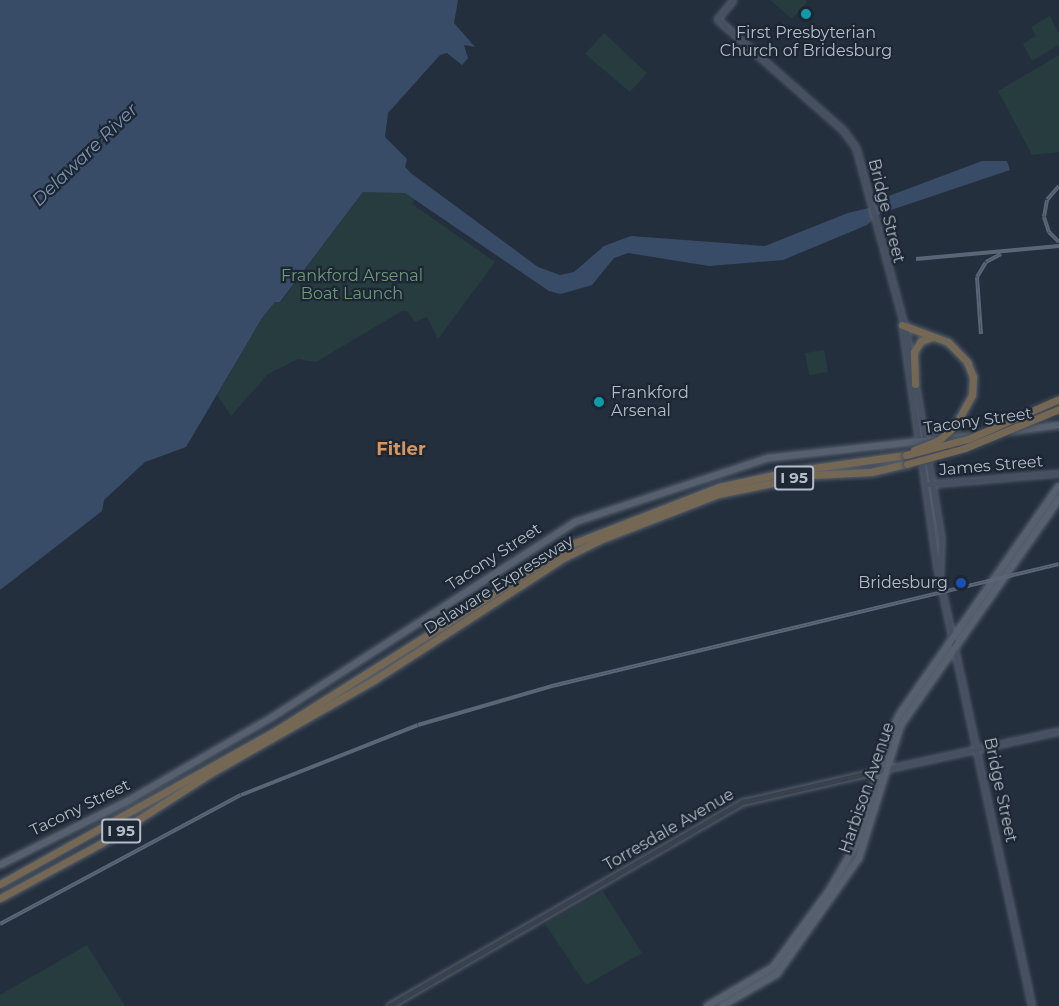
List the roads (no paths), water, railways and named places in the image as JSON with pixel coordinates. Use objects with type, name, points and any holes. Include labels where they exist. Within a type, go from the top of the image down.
[{"type":"highway","points":[[902,325],[936,337],[957,348],[973,377],[972,395],[955,426],[934,442],[905,454]]},
{"type":"highway","points":[[915,384],[914,352],[925,338],[936,337]]},
{"type":"highway","points":[[905,454],[968,439],[1059,399]]},
{"type":"highway","name":"Delaware Expressway","points":[[683,502],[768,482],[907,464],[965,448],[1059,409]]},
{"type":"highway","name":"Delaware Expressway","points":[[0,884],[248,749],[383,670],[510,588],[563,558],[674,505],[758,477],[905,454]]},
{"type":"highway","name":"Delaware Expressway","points":[[0,898],[100,844],[236,755]]},
{"type":"main road","name":"Bridge Street","points":[[733,0],[717,19],[843,130],[856,148],[915,384],[919,412],[919,443]]},
{"type":"main road","name":"Bridge Street","points":[[902,325],[919,443],[928,485],[940,579],[1032,1006]]},
{"type":"main road","points":[[919,412],[929,432],[942,440]]},
{"type":"main road","name":"Tacony Street","points":[[0,866],[126,802],[271,718],[568,525],[769,458],[919,443],[1059,424]]},
{"type":"main road","name":"James Street","points":[[928,485],[1059,473]]},
{"type":"main road","name":"Harbison Avenue","points":[[722,1006],[777,974],[859,858],[860,845],[880,771],[899,715],[1059,486]]},
{"type":"main road","name":"Harbison Avenue","points":[[880,771],[901,725],[1059,499]]},
{"type":"main road","name":"Torresdale Avenue","points":[[880,771],[1059,731]]},
{"type":"main road","name":"Harbison Avenue","points":[[708,1006],[781,960],[860,845]]},
{"type":"main road","points":[[848,861],[859,858]]},
{"type":"street","name":"Torresdale Avenue","points":[[389,1006],[743,802],[880,771]]},
{"type":"water","name":"Delaware River","points":[[0,0],[458,0],[454,23],[475,47],[464,45],[468,58],[462,65],[447,53],[440,55],[388,113],[385,137],[407,159],[405,167],[412,174],[538,267],[560,275],[574,272],[604,246],[631,236],[765,246],[848,213],[877,206],[886,197],[982,161],[1007,161],[1010,170],[879,214],[867,225],[783,260],[709,266],[628,253],[614,258],[592,285],[561,294],[549,291],[405,193],[363,192],[280,302],[275,302],[262,318],[186,447],[145,462],[104,500],[102,511],[0,590]]},
{"type":"railway","points":[[1059,186],[1047,200],[1044,217],[1049,232],[1059,242]]},
{"type":"railway","points":[[916,259],[1059,246]]},
{"type":"railway","points":[[981,334],[977,277],[986,262],[1001,254]]},
{"type":"railway","points":[[0,924],[241,795],[418,725],[552,686],[1059,564]]},
{"type":"place","name":"First Presbyterian Church of Bridesburg","points":[[806,14]]},
{"type":"place","name":"Frankford Arsenal","points":[[599,402]]},
{"type":"place","name":"Bridesburg","points":[[961,583]]},
{"type":"district","name":"Fitler","points":[[401,449]]},
{"type":"park label","name":"Frankford Arsenal Boat Launch","points":[[352,285]]}]
